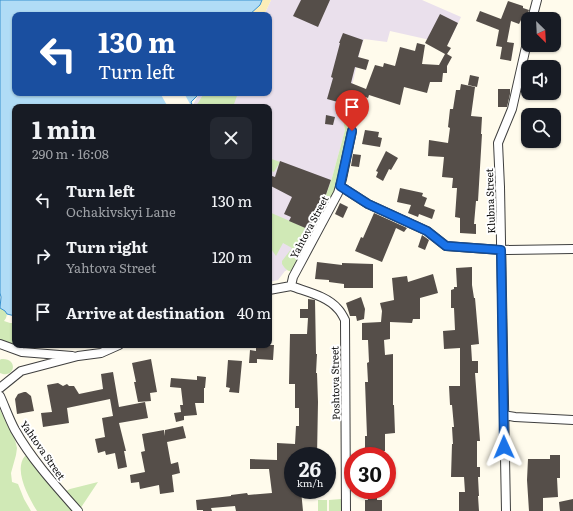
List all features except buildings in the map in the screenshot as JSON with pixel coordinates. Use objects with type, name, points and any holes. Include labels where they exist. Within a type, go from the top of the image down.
[{"type":"street","points":[[534,12],[537,0]]},
{"type":"street","name":"Klubna Street","points":[[506,511],[498,143],[512,110],[525,52]]},
{"type":"street","name":"Yahtova Street","points":[[291,286],[300,264],[338,194],[352,131]]},
{"type":"street","points":[[340,186],[368,204],[427,231],[446,246],[501,250],[573,249]]},
{"type":"street","points":[[272,289],[291,286]]},
{"type":"street","name":"Poshtova Street","points":[[291,286],[321,296],[340,310],[345,320],[346,511]]},
{"type":"street","points":[[0,344],[22,352],[78,356]]},
{"type":"street","points":[[0,388],[21,371],[78,356],[101,353],[112,348]]},
{"type":"street","name":"Yahtova Street","points":[[0,396],[15,430],[29,452],[49,479],[78,511]]},
{"type":"street","points":[[504,415],[573,420]]},
{"type":"shaded area","points":[[271,0],[422,0],[461,17],[448,44],[390,31],[387,42],[364,39],[347,108],[341,111],[345,130],[332,178],[320,212],[286,271],[278,280],[272,281],[272,104],[194,104],[198,96],[272,96],[272,12],[265,12]]},
{"type":"green space","points":[[202,96],[237,96],[234,104],[197,104]]},
{"type":"green space","points":[[347,108],[350,118],[350,132],[336,193],[292,271],[289,271],[282,264],[282,261],[292,248],[283,243],[276,256],[272,250],[272,213],[306,228],[301,238],[305,240],[320,212],[332,178],[345,130],[341,111]]},
{"type":"green space","points":[[272,159],[280,162],[274,172],[272,171]]},
{"type":"green space","points":[[0,308],[7,314],[4,321],[12,323],[12,344],[0,341]]},
{"type":"green space","points":[[1,359],[11,361],[13,364],[12,371],[5,374],[0,373]]},
{"type":"green space","points":[[0,409],[15,440],[17,448],[11,473],[12,482],[18,484],[31,511],[0,511]]},
{"type":"green space","points":[[25,456],[28,456],[74,511],[37,511],[30,499],[21,476],[22,462]]},
{"type":"green space","points":[[98,482],[80,509],[64,492],[70,489]]},
{"type":"green space","points":[[341,499],[341,511],[329,511],[329,500]]},
{"type":"green space","points":[[318,500],[327,500],[327,511],[318,511]]},
{"type":"sand","points":[[262,0],[271,0],[265,12],[252,12],[260,5]]},
{"type":"water","points":[[0,0],[262,0],[260,5],[252,12],[12,12],[12,96],[197,96],[191,102],[192,104],[12,104],[12,315],[7,314],[0,308]]},
{"type":"pier","points":[[162,96],[186,96],[190,104],[166,104]]},
{"type":"route","points":[[352,131],[340,186],[368,204],[427,231],[446,246],[501,250],[504,447]]}]
